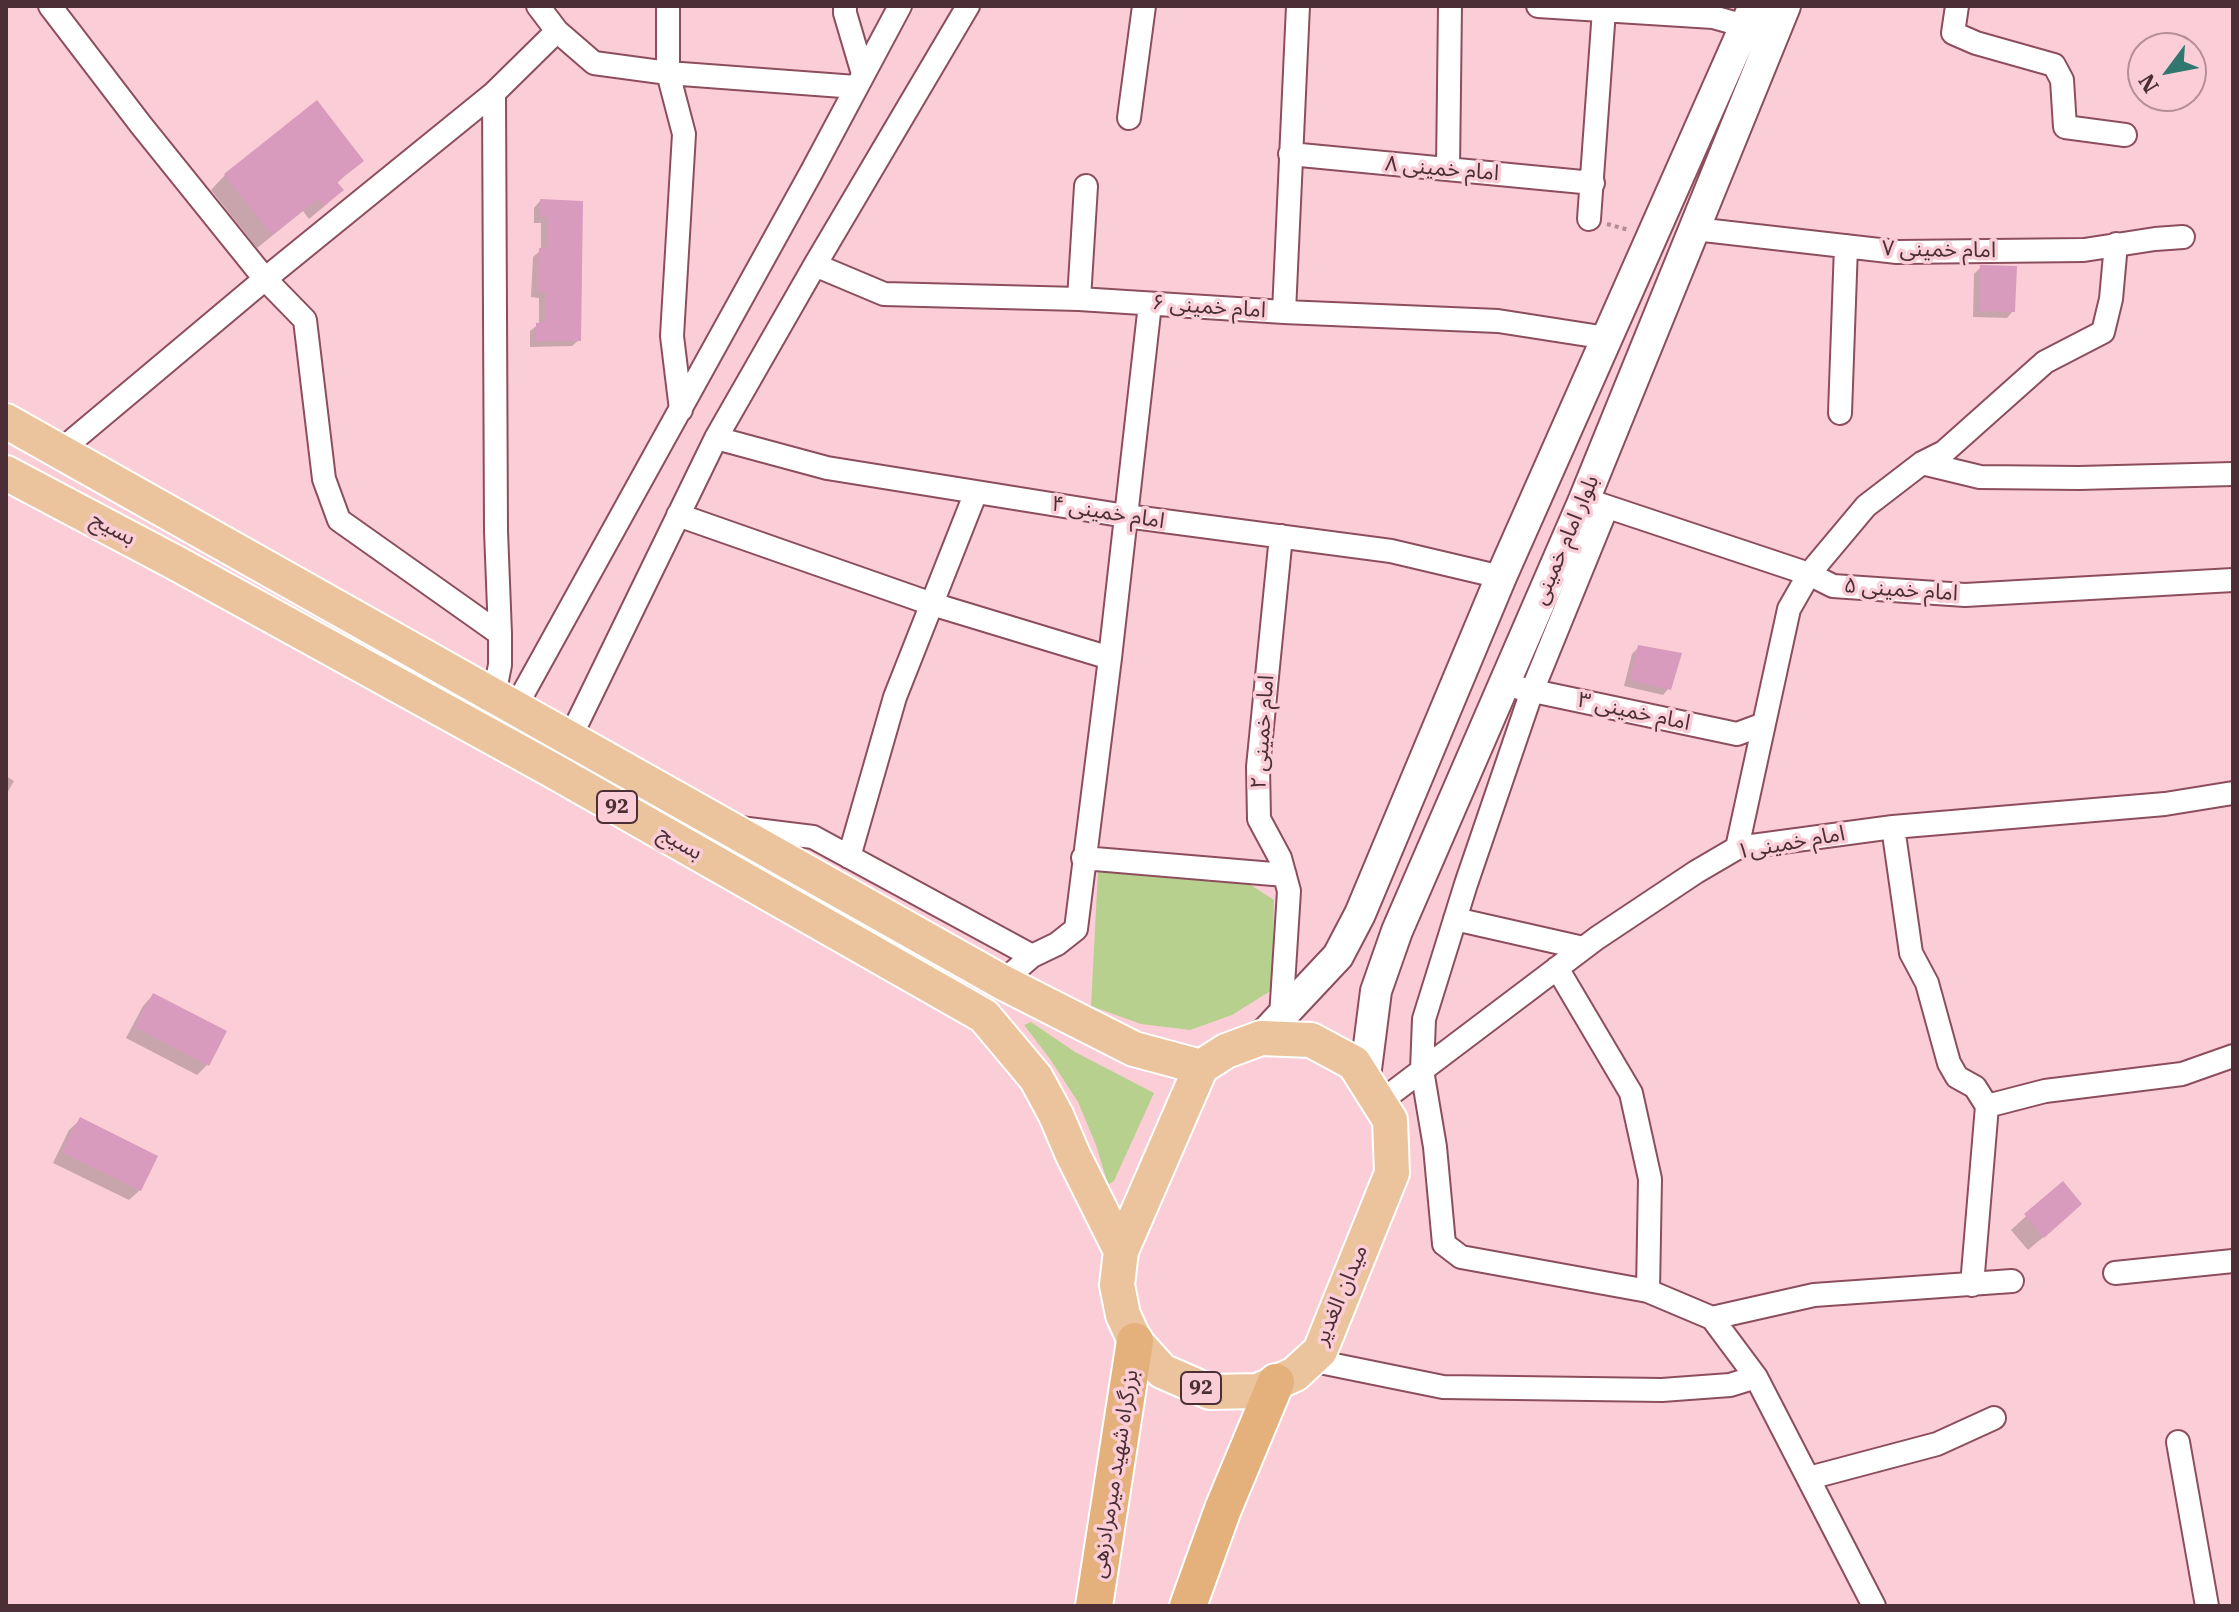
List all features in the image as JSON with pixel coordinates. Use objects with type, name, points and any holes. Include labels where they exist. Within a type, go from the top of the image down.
[{"type":"highway","name":"بزرگراه شهید میرمرادزهی","points":[[1094,1606],[1135,1341]]},
{"type":"highway","points":[[1188,1606],[1223,1509],[1276,1382]]},
{"type":"main road","name":"بلوار امام خمینی","points":[[1372,1090],[1376,991],[1397,931],[1518,688],[1596,503],[1695,229],[1785,6]]},
{"type":"main road","name":"بلوار امام خمینی","points":[[1271,1028],[1338,956],[1360,914],[1501,577],[1744,28]]},
{"type":"main road","points":[[1744,28],[1762,61]]},
{"type":"main road","name":"بسیج","points":[[6,421],[1002,982],[1134,1049],[1201,1067]]},
{"type":"main road","name":"بسیج","points":[[6,473],[552,770],[984,1016],[1036,1078],[1121,1251]]},
{"type":"main road","points":[[984,1016],[1002,982]]},
{"type":"main road","points":[[1201,1067],[1271,1028],[1311,1040],[1354,1063],[1372,1090]]},
{"type":"main road","name":"میدان الغدیر","points":[[1201,1067],[1121,1251],[1117,1285],[1123,1315],[1135,1341],[1162,1371],[1210,1392],[1258,1391],[1295,1374],[1320,1351],[1392,1173],[1390,1120],[1372,1090]]},
{"type":"street","points":[[50,6],[265,279],[305,320],[324,479],[339,520],[500,634]]},
{"type":"street","points":[[538,6],[557,31],[594,63],[668,73],[860,81]]},
{"type":"street","points":[[668,6],[668,73],[684,134],[672,336],[681,410]]},
{"type":"street","points":[[845,6],[860,81]]},
{"type":"street","points":[[504,702],[681,410],[900,6]]},
{"type":"street","points":[[570,738],[716,438],[968,6]]},
{"type":"street","points":[[1129,118],[1144,6]]},
{"type":"street","points":[[1284,312],[1298,6]]},
{"type":"street","points":[[1448,169],[1450,6]]},
{"type":"street","points":[[1538,6],[1713,17],[1744,28]]},
{"type":"street","points":[[1957,6],[1953,33],[1976,43],[2054,65],[2062,80],[2065,127],[2125,135]]},
{"type":"street","points":[[1589,219],[1604,10]]},
{"type":"street","points":[[60,451],[494,93],[557,31]]},
{"type":"street","points":[[494,93],[496,516],[500,665],[504,702]]},
{"type":"street","name":"امام خمینی ۸","points":[[1290,154],[1593,183]]},
{"type":"street","points":[[1079,299],[1086,186]]},
{"type":"street","name":"امام خمینی ۷","points":[[1695,229],[1913,252],[2084,250],[2183,237]]},
{"type":"street","points":[[1737,848],[1789,609],[1809,574],[1866,506],[1922,463],[1944,452],[2045,362],[2103,332],[2111,299],[2116,244]]},
{"type":"street","points":[[1840,413],[1846,246]]},
{"type":"street","name":"امام خمینی ۶","points":[[815,265],[884,294],[1079,299],[1498,321],[1607,338]]},
{"type":"street","points":[[1002,982],[1032,956],[1057,944],[1076,929],[1150,304]]},
{"type":"street","name":"امام خمینی ۴","points":[[716,438],[827,468],[1126,516],[1391,551],[1501,577]]},
{"type":"street","points":[[1922,463],[1980,477],[2233,474]]},
{"type":"street","points":[[849,857],[895,697],[976,492]]},
{"type":"street","name":"امام خمینی ۵","points":[[1596,503],[1809,574],[1833,586],[1965,595],[2233,580]]},
{"type":"street","points":[[678,515],[932,604],[1110,658]]},
{"type":"street","name":"امام خمینی ۲","points":[[1271,1028],[1289,891],[1280,858],[1259,819],[1258,767],[1281,536]]},
{"type":"street","points":[[1518,688],[1455,919],[1424,1019],[1422,1070],[1435,1147],[1444,1244],[1461,1257],[1648,1291],[1712,1318],[1756,1377],[1874,1606]]},
{"type":"street","name":"امام خمینی ۳","points":[[1518,688],[1737,734],[1764,724]]},
{"type":"street","name":"امام خمینی۱","points":[[1372,1090],[1422,1070],[1583,948],[1737,848],[1893,827],[2165,804],[2233,793]]},
{"type":"street","points":[[726,827],[813,837],[1032,956]]},
{"type":"street","points":[[1893,827],[1911,953],[1927,983],[1949,1063],[1957,1077],[1975,1087],[1987,1106],[1972,1285]]},
{"type":"street","points":[[1083,858],[1285,875]]},
{"type":"street","points":[[1455,919],[1583,948]]},
{"type":"street","points":[[1557,968],[1631,1093],[1650,1179],[1648,1291]]},
{"type":"street","points":[[1987,1106],[2045,1091],[2182,1074],[2233,1056]]},
{"type":"street","points":[[2115,1273],[2233,1261]]},
{"type":"street","points":[[1712,1318],[1814,1295],[2012,1281]]},
{"type":"street","points":[[1310,1360],[1443,1387],[1662,1390],[1730,1385],[1756,1377]]},
{"type":"street","points":[[1809,1478],[1937,1444],[1994,1418]]},
{"type":"street","points":[[2178,1442],[2207,1606]]},
{"type":"path","points":[[1589,219],[1652,236]]},
{"type":"green space","points":[[1098,871],[1240,878],[1274,900],[1272,990],[1232,1015],[1190,1030],[1141,1024],[1091,1006]]},
{"type":"green space","points":[[1031,1022],[1075,1052],[1154,1093],[1114,1181],[1108,1185],[1078,1102],[1024,1025]]},
{"type":"building","points":[[317,100],[364,161],[337,182],[344,190],[324,206],[318,199],[272,235],[224,174]]},
{"type":"building","points":[[540,199],[583,201],[581,341],[536,341],[536,323],[545,322],[545,292],[537,291],[539,248],[547,247],[547,217],[540,217]]},
{"type":"building","points":[[1980,265],[2017,266],[2015,312],[1979,311]]},
{"type":"building","points":[[1638,645],[1682,653],[1671,690],[1630,680]]},
{"type":"building","points":[[153,993],[227,1031],[209,1066],[135,1027]]},
{"type":"building","points":[[80,1117],[158,1156],[141,1191],[62,1152]]},
{"type":"building","points":[[2063,1181],[2082,1204],[2044,1238],[2024,1214]]}]
